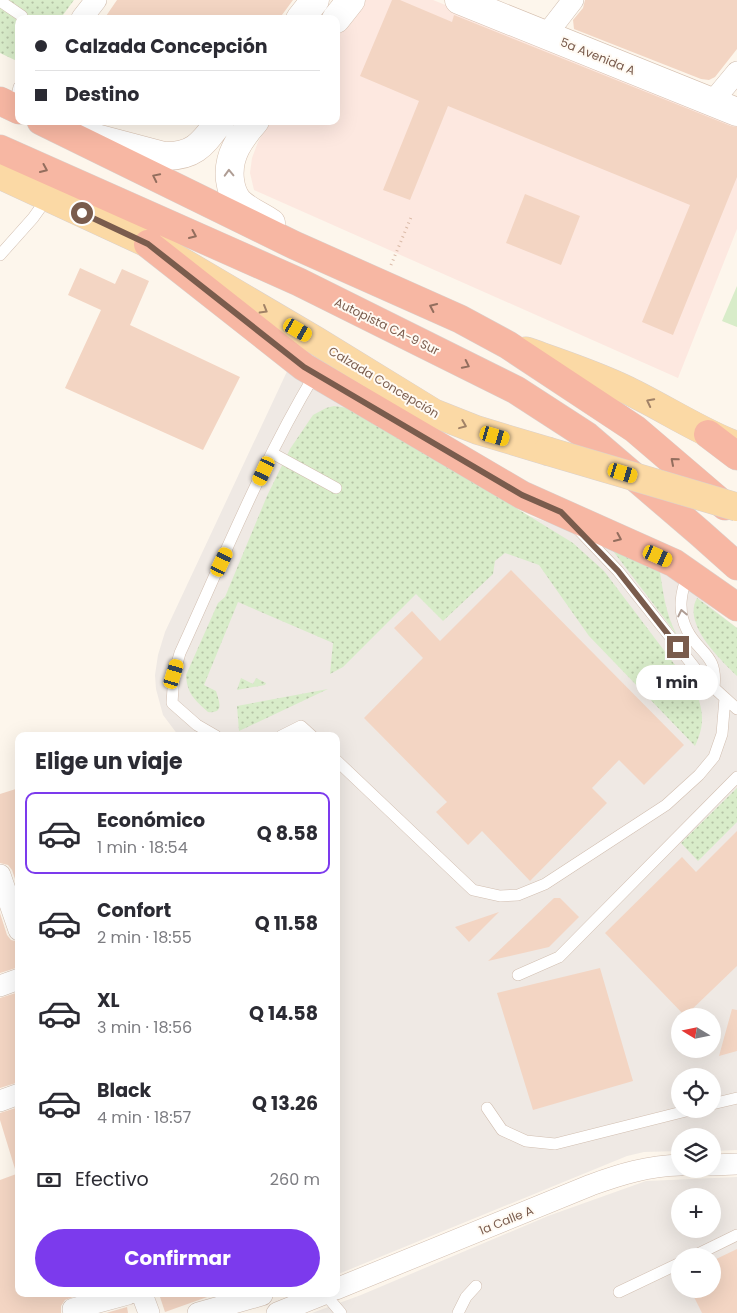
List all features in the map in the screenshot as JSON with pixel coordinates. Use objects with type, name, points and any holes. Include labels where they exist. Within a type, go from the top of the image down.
[{"type":"highway","points":[[50,125],[294,244],[460,319],[508,345],[635,428],[737,516]]},
{"type":"highway","name":"Autopista CA-9 Sur","points":[[0,149],[299,282],[516,390],[587,436],[737,566]]},
{"type":"highway","points":[[148,244],[315,374],[522,495],[674,563],[737,607]]},
{"type":"highway","points":[[708,434],[737,456]]},
{"type":"main road","points":[[303,15],[314,0]]},
{"type":"main road","points":[[339,15],[351,0]]},
{"type":"main road","name":"5a Avenida A","points":[[459,0],[725,107]]},
{"type":"main road","points":[[50,125],[157,154],[172,156],[194,151],[217,125]]},
{"type":"main road","points":[[252,125],[238,142],[229,163],[230,184],[233,195],[239,203],[272,224],[294,244]]},
{"type":"main road","name":"Calzada Concepción","points":[[0,175],[162,250],[434,413],[477,430],[737,507]]},
{"type":"main road","points":[[508,345],[582,370],[626,390],[708,434],[737,446]]},
{"type":"street","points":[[84,15],[96,0]]},
{"type":"street","points":[[546,35],[573,0]]},
{"type":"street","points":[[725,107],[737,72]]},
{"type":"street","points":[[0,875],[14,902]]},
{"type":"street","points":[[0,986],[15,980]]},
{"type":"street","points":[[0,1101],[15,1095]]},
{"type":"street","points":[[721,1165],[737,1164]]},
{"type":"street","name":"1a Calle A","points":[[340,1287],[600,1182],[628,1172],[671,1165]]},
{"type":"street","points":[[73,1309],[117,1297]]},
{"type":"street","points":[[143,1297],[149,1313]]},
{"type":"street","points":[[277,1313],[317,1297]]},
{"type":"street","points":[[206,1311],[264,1301]]},
{"type":"lane","points":[[0,1],[21,15]]},
{"type":"lane","points":[[0,255],[34,218],[48,197]]},
{"type":"lane","points":[[209,732],[197,725],[172,703],[174,674],[180,653],[272,453],[315,374]]},
{"type":"lane","points":[[272,453],[336,488]]},
{"type":"lane","points":[[561,512],[618,571],[702,677],[737,709]]},
{"type":"lane","points":[[688,573],[680,600],[681,613],[687,630],[715,670],[714,687]]},
{"type":"lane","points":[[340,764],[473,890],[500,896],[518,895],[545,884],[658,810],[699,775],[714,757],[719,746],[724,722],[725,698]]},
{"type":"lane","points":[[289,732],[301,726],[308,732]]},
{"type":"lane","points":[[518,975],[559,957],[566,951],[737,778]]},
{"type":"lane","points":[[721,1102],[737,1098]]},
{"type":"lane","points":[[487,1108],[502,1130],[526,1141],[556,1144],[671,1115]]},
{"type":"lane","points":[[710,1248],[737,1235]]},
{"type":"lane","points":[[619,1292],[671,1267]]},
{"type":"lane","points":[[458,1313],[466,1297],[476,1286]]},
{"type":"lane","points":[[328,1297],[342,1313]]},
{"type":"path","points":[[382,284],[412,215]]},
{"type":"shaded area","points":[[366,0],[433,0],[737,122],[737,229],[678,378],[254,190],[250,173],[252,158],[268,125],[340,125],[340,33]]},
{"type":"shaded area","points":[[290,365],[355,409],[524,514],[607,543],[659,566],[737,628],[737,1150],[721,1151],[721,1128],[671,1128],[671,1151],[644,1152],[627,1156],[340,1273],[340,732],[176,732],[163,715],[156,689],[155,675],[158,655],[165,632]]},
{"type":"shaded area","points":[[737,1177],[737,1313],[312,1313],[361,1295],[548,1216],[646,1181]]},
{"type":"green space","points":[[0,0],[74,0],[63,15],[15,15],[15,60],[0,53]]},
{"type":"green space","points":[[737,286],[737,327],[722,321]]},
{"type":"green space","points":[[334,406],[355,409],[573,543],[604,571],[697,694],[702,720],[695,746],[589,636],[539,565],[505,553],[495,561],[493,574],[443,621],[416,594],[343,667],[330,674],[333,643],[238,602],[204,685],[216,691],[220,706],[217,711],[213,712],[208,712],[203,708],[190,692],[186,675],[218,603],[225,597],[267,496],[290,449],[313,415]]},
{"type":"green space","points":[[607,543],[659,566],[667,610],[677,635]]},
{"type":"green space","points":[[697,598],[737,628],[737,676],[713,651],[699,630],[694,608]]},
{"type":"green space","points":[[241,678],[253,684],[256,678],[266,683],[265,685],[237,690]]},
{"type":"green space","points":[[328,689],[239,731],[237,706]]},
{"type":"green space","points":[[737,788],[737,822],[698,861],[681,843]]},
{"type":"building","points":[[117,0],[293,0],[282,15],[107,15]]},
{"type":"building","points":[[392,0],[400,0],[452,22],[454,15],[737,127],[737,177],[673,335],[642,322],[690,205],[448,106],[410,200],[383,190],[419,101],[360,76]]},
{"type":"building","points":[[585,0],[737,0],[737,49],[715,77],[709,80],[701,79],[574,29],[573,20],[583,8]]},
{"type":"building","points":[[525,194],[580,216],[561,265],[506,243]]},
{"type":"building","points":[[80,268],[115,284],[122,269],[149,281],[130,325],[240,377],[203,450],[65,388],[101,310],[68,295]]},
{"type":"building","points":[[511,570],[684,745],[644,785],[619,760],[592,788],[607,803],[530,881],[482,831],[468,845],[436,812],[447,802],[364,718],[423,658],[394,628],[412,611],[440,641]]},
{"type":"building","points":[[15,789],[15,879],[8,865],[0,863],[0,794]]},
{"type":"building","points":[[737,831],[737,966],[693,1008],[677,1008],[605,933],[682,857],[696,872]]},
{"type":"building","points":[[554,898],[560,898],[579,917],[549,947],[488,961]]},
{"type":"building","points":[[499,912],[469,942],[455,927]]},
{"type":"building","points":[[0,913],[7,935],[11,940],[15,941],[15,968],[0,973]]},
{"type":"building","points":[[600,968],[633,1081],[533,1110],[497,993]]},
{"type":"building","points":[[15,993],[15,1083],[0,1088],[0,998]]},
{"type":"building","points":[[732,1009],[737,1010],[737,1051],[721,1055],[721,1049]]},
{"type":"building","points":[[15,1108],[15,1169],[0,1120],[0,1113]]},
{"type":"building","points":[[15,1174],[15,1297],[73,1297],[65,1300],[61,1306],[61,1313],[0,1313],[0,1180]]},
{"type":"building","points":[[737,1249],[737,1313],[702,1313],[694,1298],[721,1298],[721,1257]]},
{"type":"building","points":[[160,1297],[207,1297],[165,1312]]},
{"type":"building","points":[[127,1307],[128,1313],[106,1313]]},
{"type":"route","points":[[82,213],[148,244],[304,367],[522,495],[561,512],[618,571],[678,647]]}]
